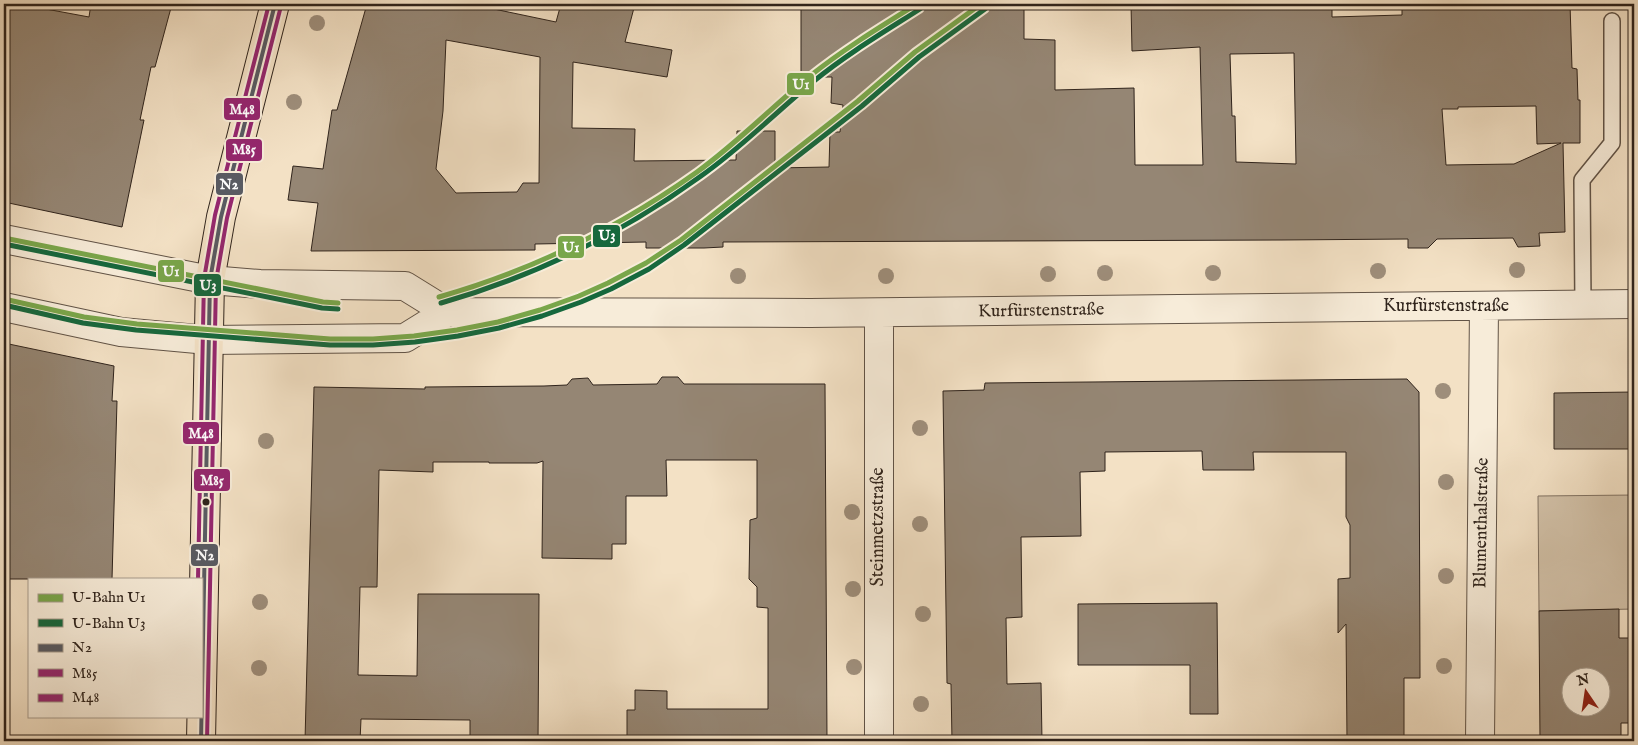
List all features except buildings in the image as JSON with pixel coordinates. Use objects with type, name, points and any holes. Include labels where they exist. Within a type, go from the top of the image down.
[{"type":"main road","points":[[202,684],[210,280],[221,217],[275,4]]},
{"type":"main road","points":[[201,718],[201,741]]},
{"type":"street","points":[[4,239],[210,280],[260,284],[405,286],[447,312],[405,338],[208,340],[121,332],[4,307]]},
{"type":"street","name":"Kurfürstenstraße","points":[[447,312],[879,313],[1634,304]]},
{"type":"street","name":"Blumenthalstraße","points":[[1480,741],[1484,306]]},
{"type":"street","name":"Steinmetzstraße","points":[[879,313],[879,741]]},
{"type":"lane","points":[[1583,305],[1582,180],[1612,144],[1612,21]]},
{"type":"shaded area","points":[[1634,495],[1634,609],[1539,611],[1538,496]]},
{"type":"metro line","name":"U1","points":[[439,297],[508,274],[574,246],[667,193],[712,161],[823,66],[862,38],[917,4]]},
{"type":"metro line","name":"U1","points":[[4,299],[84,317],[137,324],[330,339],[373,339],[414,336],[498,322],[540,310],[608,283],[646,263],[681,240],[858,101],[915,52],[981,4]]},
{"type":"metro line","name":"U3","points":[[441,303],[510,280],[544,266],[609,235],[640,217],[716,165],[839,62],[920,9]]},
{"type":"metro line","name":"U3","points":[[4,305],[83,323],[136,330],[330,345],[373,345],[415,342],[499,328],[542,316],[611,289],[649,269],[684,245],[862,106],[919,57],[985,9]]},
{"type":"metro line","name":"U1","points":[[4,238],[323,302],[338,303]]},
{"type":"metro line","name":"U3","points":[[4,244],[322,308],[338,309]]},
{"type":"transit line","name":"M48","points":[[198,578],[204,279],[215,215],[269,4]]},
{"type":"transit line","name":"N2","points":[[202,690],[210,280],[221,217],[275,4]]},
{"type":"transit line","name":"M85","points":[[207,741],[216,281],[227,218],[281,6]]},
{"type":"transit line","name":"N2","points":[[201,718],[201,741]]}]
